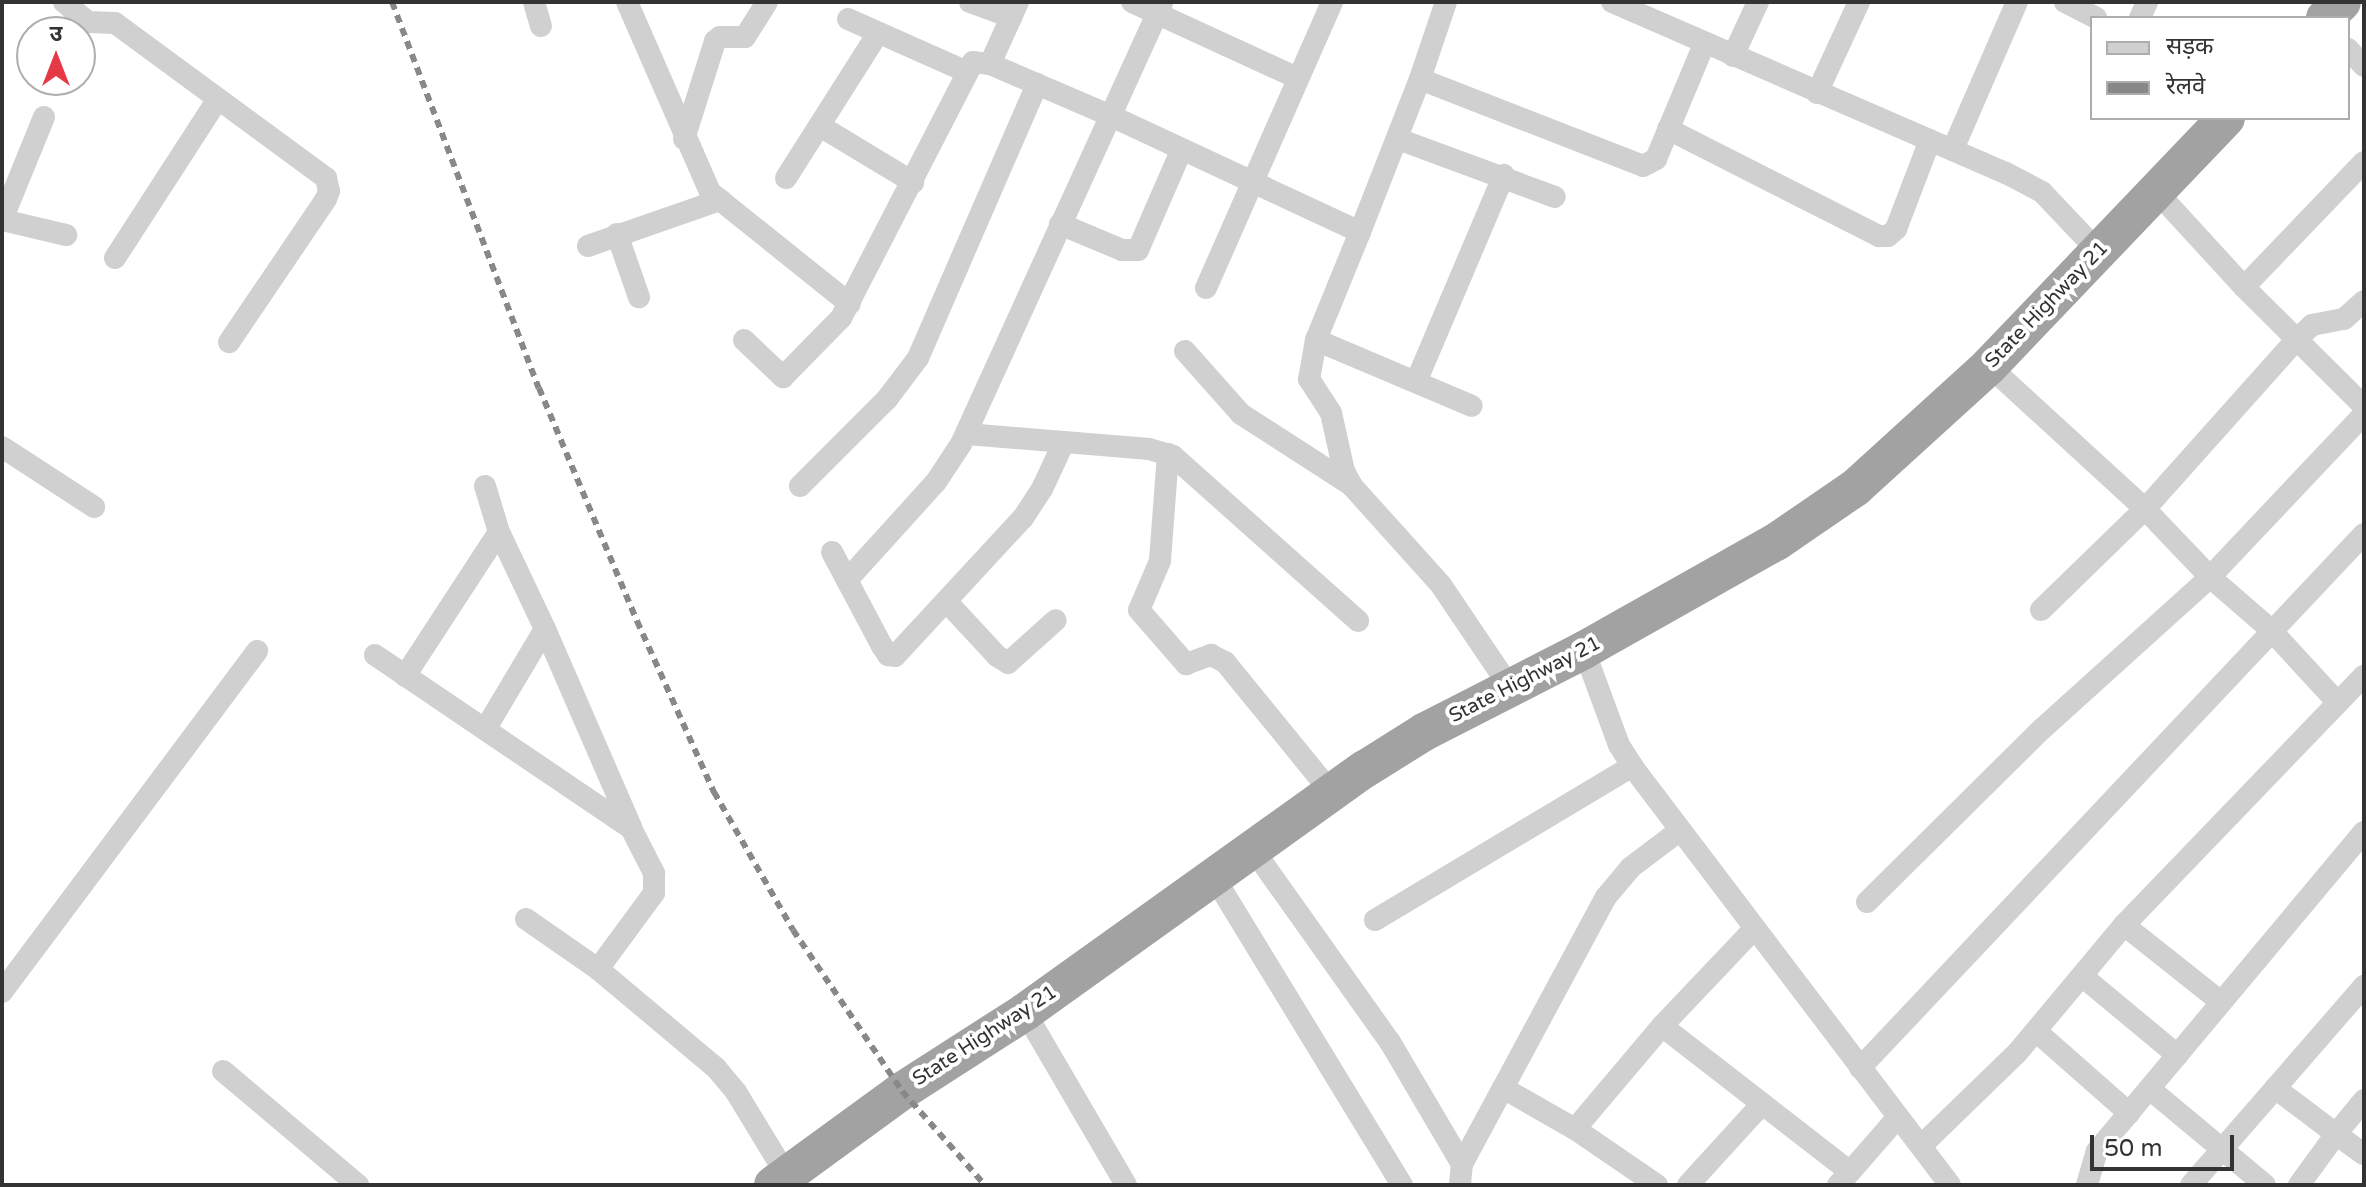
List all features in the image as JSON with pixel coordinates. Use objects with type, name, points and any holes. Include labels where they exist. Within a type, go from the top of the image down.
[{"type":"highway","points":[[2327,16],[2342,2]]},
{"type":"highway","name":"State Highway 21","points":[[780,1180],[902,1091],[1025,1012],[1331,792],[1424,732],[1584,650],[1776,542],[1855,488],[1989,366],[2224,120]]},
{"type":"street","points":[[64,2],[88,22],[115,23],[326,178],[329,191],[229,342]]},
{"type":"street","points":[[534,2],[541,26]]},
{"type":"street","points":[[627,2],[700,175],[720,200],[850,304]]},
{"type":"street","points":[[684,139],[715,41],[720,37],[745,37],[767,2]]},
{"type":"street","points":[[970,2],[1014,10],[990,64]]},
{"type":"street","points":[[1132,2],[1160,8],[1297,78]]},
{"type":"street","points":[[1206,288],[1332,2]]},
{"type":"street","points":[[1352,486],[1342,462],[1331,413],[1309,379],[1316,340],[1398,139],[1446,2]]},
{"type":"street","points":[[1612,2],[1639,8],[1704,44],[1953,149],[2042,192],[2099,252]]},
{"type":"street","points":[[1733,56],[1758,2]]},
{"type":"street","points":[[1817,93],[1859,2]]},
{"type":"street","points":[[1953,149],[2017,2]]},
{"type":"street","points":[[2065,2],[2092,16]]},
{"type":"street","points":[[847,580],[936,482],[967,434],[1160,8]]},
{"type":"street","points":[[848,19],[965,71]]},
{"type":"street","points":[[786,178],[878,33]]},
{"type":"street","points":[[1420,79],[1643,166],[1656,159],[1704,44]]},
{"type":"street","points":[[2350,51],[2364,66]]},
{"type":"street","points":[[744,340],[783,377],[825,337],[850,304],[913,182],[965,71],[973,62],[990,64],[1109,115],[1251,184],[1360,232]]},
{"type":"street","points":[[800,486],[887,399],[918,358],[1037,84]]},
{"type":"street","points":[[115,258],[218,99]]},
{"type":"street","points":[[44,117],[2,220],[66,235]]},
{"type":"street","points":[[820,126],[913,182]]},
{"type":"street","points":[[1668,129],[1879,236],[1888,236],[1896,229],[1930,140]]},
{"type":"street","points":[[1398,139],[1504,175],[1555,197]]},
{"type":"street","points":[[1060,224],[1122,250],[1138,250],[1181,151]]},
{"type":"street","points":[[2244,287],[2364,162]]},
{"type":"street","points":[[1416,382],[1504,175]]},
{"type":"street","points":[[2156,191],[2244,287],[2364,406]]},
{"type":"street","points":[[588,246],[720,200]]},
{"type":"street","points":[[617,234],[639,297]]},
{"type":"street","points":[[2041,610],[2145,509],[2297,339],[2312,325],[2344,319],[2364,301]]},
{"type":"street","points":[[1316,340],[1472,406]]},
{"type":"street","points":[[1185,351],[1241,414],[1352,486],[1441,585],[1509,686]]},
{"type":"street","points":[[1989,366],[2145,509],[2210,577],[2270,629],[2338,703]]},
{"type":"street","points":[[1867,902],[2042,729],[2210,577],[2364,414]]},
{"type":"street","points":[[967,434],[1149,449],[1168,454],[1358,621]]},
{"type":"street","points":[[832,552],[882,646],[888,655],[895,656],[1023,518],[1042,489],[1063,444]]},
{"type":"street","points":[[2,447],[94,507]]},
{"type":"street","points":[[1168,454],[1160,561],[1139,610],[1186,664],[1211,655],[1225,662],[1331,792]]},
{"type":"street","points":[[485,486],[499,532],[654,873],[654,893],[598,969]]},
{"type":"street","points":[[405,676],[499,532]]},
{"type":"street","points":[[1860,1068],[2270,629],[2364,534]]},
{"type":"street","points":[[947,602],[997,656],[1008,663],[1056,620]]},
{"type":"street","points":[[486,728],[545,629]]},
{"type":"street","points":[[1584,650],[1619,745],[1632,766],[1950,1185]]},
{"type":"street","points":[[2,992],[257,651]]},
{"type":"street","points":[[375,655],[631,828]]},
{"type":"street","points":[[1922,1145],[2037,1032],[2124,925],[2364,676]]},
{"type":"street","points":[[1375,920],[1632,766]]},
{"type":"street","points":[[1461,1174],[1503,1088],[1606,897],[1630,868],[1679,831]]},
{"type":"street","points":[[2087,1185],[2097,1151],[2364,832]]},
{"type":"street","points":[[1252,848],[1390,1042],[1461,1174]]},
{"type":"street","points":[[1214,877],[1402,1185]]},
{"type":"street","points":[[526,919],[598,969],[716,1068],[736,1092],[780,1180]]},
{"type":"street","points":[[2124,925],[2220,1001]]},
{"type":"street","points":[[1575,1129],[1662,1026],[1754,929]]},
{"type":"street","points":[[2082,976],[2177,1055]]},
{"type":"street","points":[[2191,1185],[2364,986]]},
{"type":"street","points":[[1025,1012],[1126,1185]]},
{"type":"street","points":[[1662,1026],[1762,1104],[1844,1179],[1898,1117]]},
{"type":"street","points":[[2037,1032],[2129,1113]]},
{"type":"street","points":[[223,1071],[358,1185]]},
{"type":"street","points":[[1503,1088],[1575,1129],[1657,1185]]},
{"type":"street","points":[[2275,1088],[2364,1154]]},
{"type":"street","points":[[2151,1090],[2220,1151],[2265,1185]]},
{"type":"street","points":[[2300,1185],[2364,1100]]},
{"type":"street","points":[[1688,1185],[1762,1104]]},
{"type":"railway","points":[[392,2],[539,388],[637,621],[714,792],[793,930],[902,1091],[985,1185]]}]
